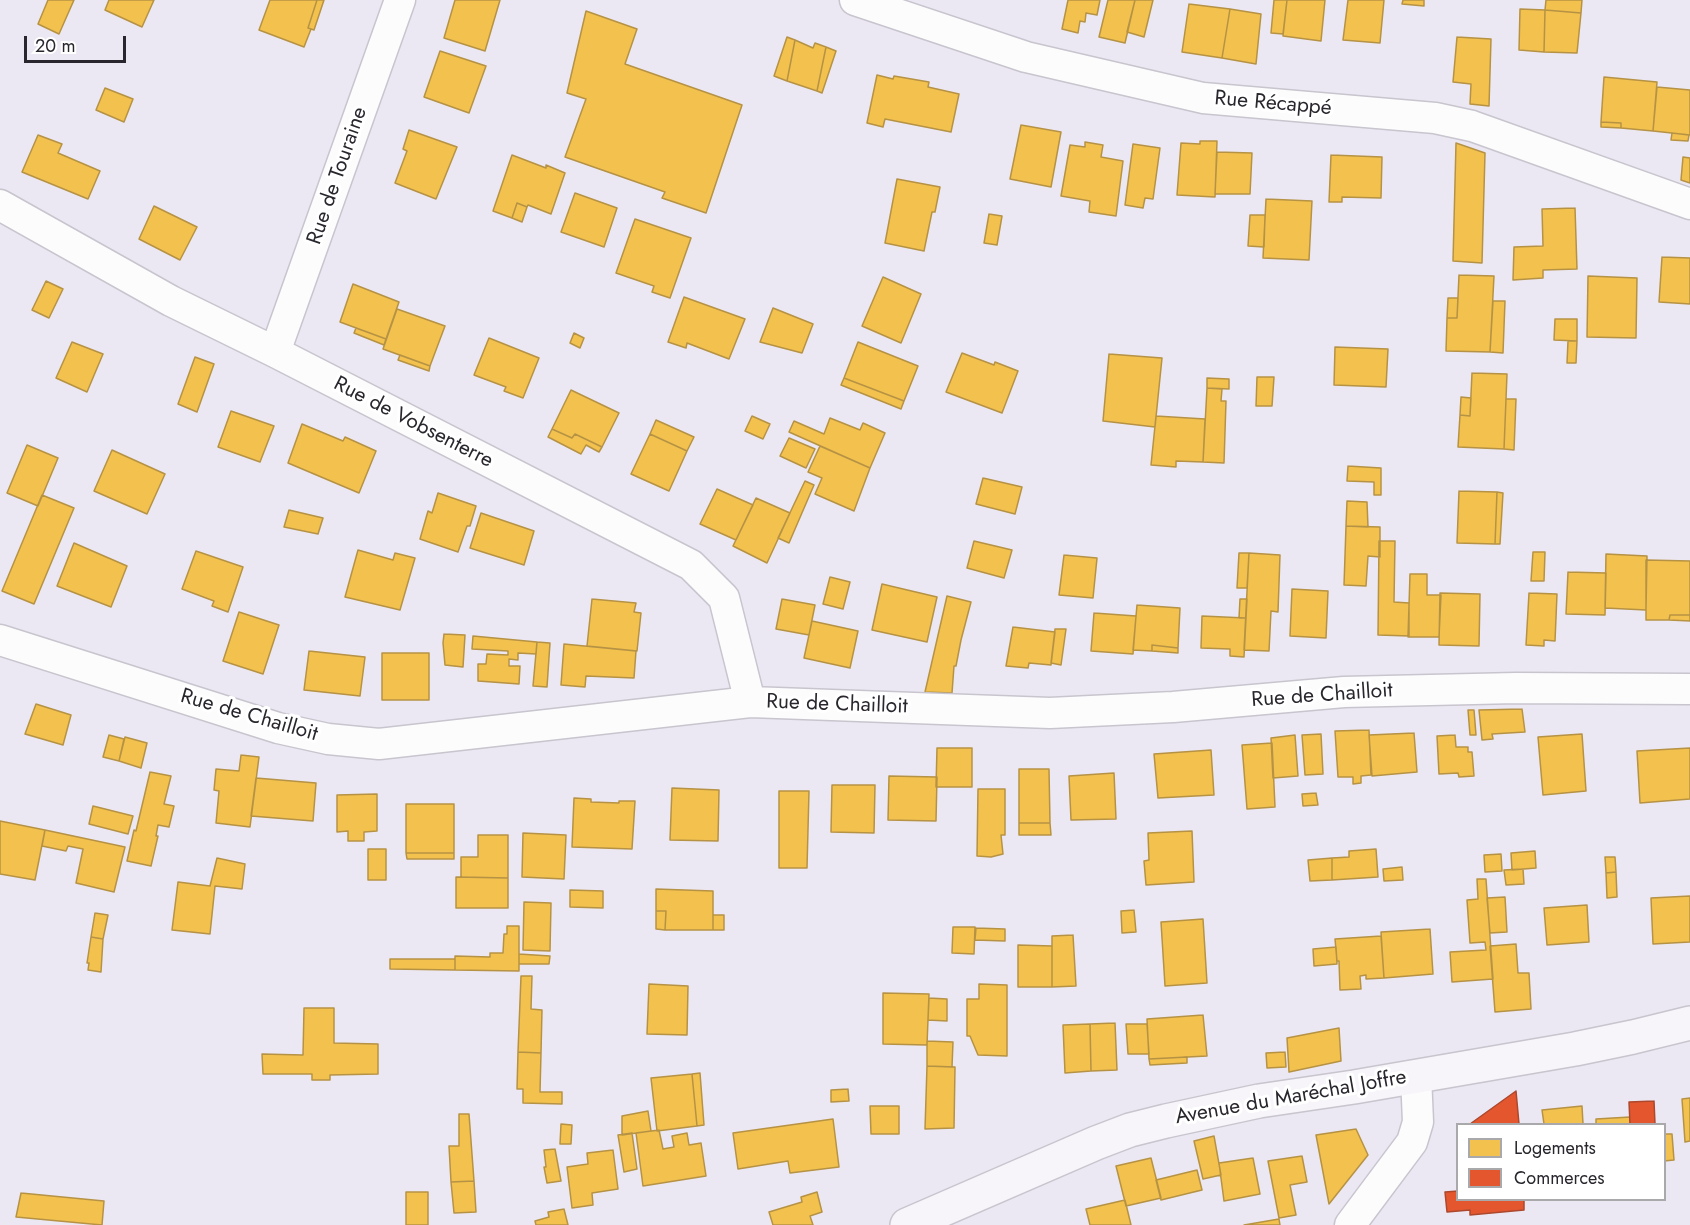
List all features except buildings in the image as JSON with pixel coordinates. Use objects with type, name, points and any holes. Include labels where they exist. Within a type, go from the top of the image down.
[{"type":"street","name":"Rue de Touraine","points":[[275,352],[400,0]]},
{"type":"street","name":"Rue Récappé","points":[[855,0],[1026,57],[1203,98],[1435,118],[1472,126],[1690,204]]},
{"type":"street","name":"Rue de Vobsenterre","points":[[0,205],[171,301],[691,565],[724,598],[750,702]]},
{"type":"street","name":"Rue de Chailloit","points":[[0,639],[278,728],[327,739],[379,744],[750,702],[1050,713],[1173,707],[1344,692],[1516,688],[1690,689]]},
{"type":"street","name":"Avenue du Maréchal Joffre","points":[[907,1225],[1130,1130],[1259,1101],[1575,1049],[1690,1023]]},
{"type":"street","points":[[1350,1225],[1412,1142],[1418,1122],[1416,1076]]}]
